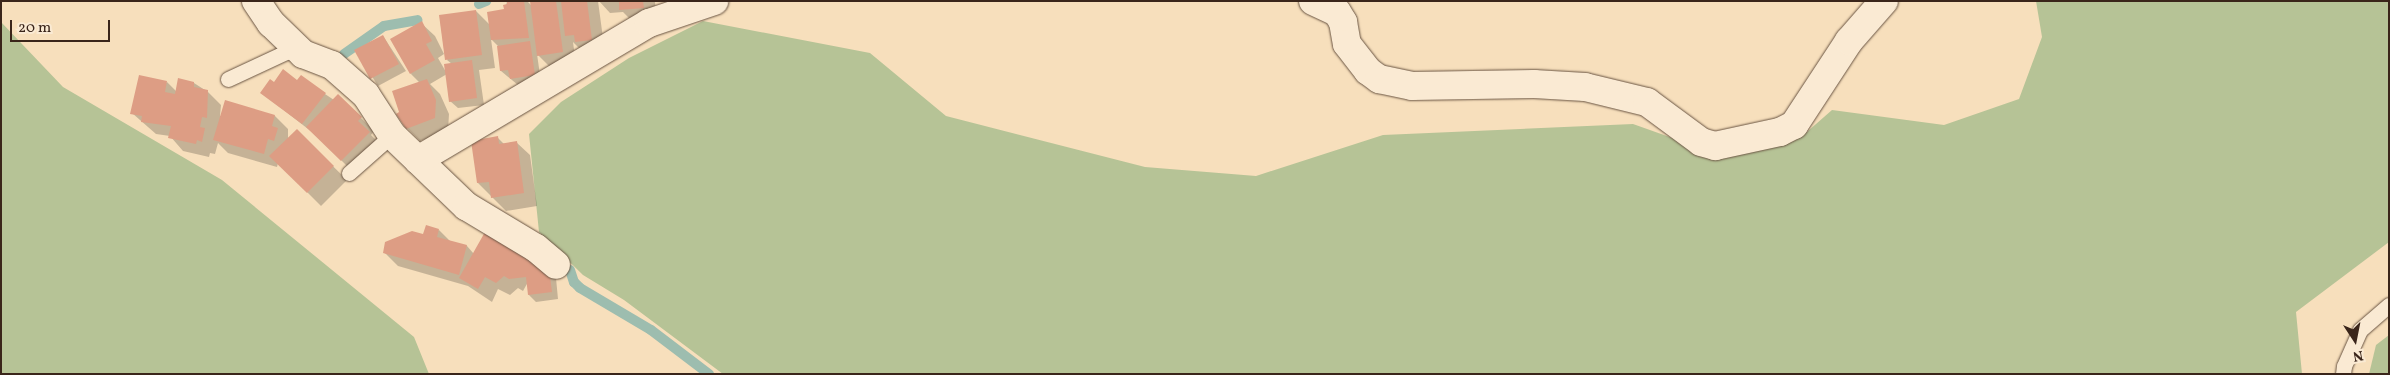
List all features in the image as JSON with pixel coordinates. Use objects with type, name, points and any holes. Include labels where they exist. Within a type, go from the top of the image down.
[{"type":"street","points":[[256,1],[303,54],[332,65],[366,95],[392,135],[466,206],[536,248],[556,264]]},
{"type":"street","points":[[418,160],[649,23],[714,1]]},
{"type":"street","points":[[1313,1],[1336,12],[1342,22],[1347,44],[1368,71],[1379,79],[1412,86],[1534,84],[1585,88],[1647,102],[1701,142],[1715,146],[1780,132],[1794,125],[1849,41],[1884,1]]},
{"type":"lane","points":[[228,79],[286,52],[294,45]]},
{"type":"lane","points":[[349,173],[392,135]]},
{"type":"lane","points":[[2344,374],[2344,366],[2360,330],[2389,305]]},
{"type":"green space","points":[[2036,1],[2389,1],[2389,242],[2296,312],[2302,374],[723,374],[624,300],[583,275],[539,232],[529,134],[561,102],[629,58],[703,21],[870,53],[946,116],[1145,167],[1256,176],[1383,135],[1633,124],[1678,140],[1709,159],[1748,153],[1800,138],[1832,110],[1944,125],[2019,99],[2042,37]]},
{"type":"green space","points":[[1,22],[63,87],[222,180],[414,337],[429,374],[1,374]]},
{"type":"green space","points":[[2389,335],[2389,374],[2369,374],[2376,345]]},
{"type":"building","points":[[507,1],[524,1],[529,38],[491,40],[487,12],[504,9],[503,5],[507,4]]},
{"type":"building","points":[[530,1],[556,1],[563,52],[537,56]]},
{"type":"building","points":[[561,1],[587,1],[592,40],[575,42],[574,35],[565,36]]},
{"type":"building","points":[[619,1],[643,1],[644,8],[619,10]]},
{"type":"building","points":[[476,10],[482,55],[445,60],[439,15]]},
{"type":"building","points":[[422,21],[432,41],[426,44],[435,60],[410,74],[390,39]]},
{"type":"building","points":[[383,35],[399,64],[370,79],[354,50]]},
{"type":"building","points":[[530,41],[535,75],[510,79],[508,70],[500,71],[497,46]]},
{"type":"building","points":[[472,60],[477,98],[449,102],[444,64]]},
{"type":"building","points":[[283,69],[297,80],[301,75],[326,93],[302,124],[260,93],[270,79],[274,82]]},
{"type":"building","points":[[139,75],[167,81],[165,92],[175,94],[178,78],[194,82],[194,87],[208,90],[207,118],[202,117],[200,127],[205,128],[202,142],[197,140],[196,144],[168,138],[171,126],[141,122],[142,116],[130,114]]},
{"type":"building","points":[[427,79],[436,100],[435,118],[406,129],[396,114],[399,112],[392,91]]},
{"type":"building","points":[[338,94],[362,117],[358,121],[370,132],[341,161],[306,127]]},
{"type":"building","points":[[225,100],[275,115],[272,126],[278,128],[274,141],[268,139],[264,154],[213,140]]},
{"type":"building","points":[[297,129],[334,166],[307,193],[269,156]]},
{"type":"building","points":[[498,136],[499,144],[517,141],[524,193],[491,198],[489,182],[477,183],[471,141]]},
{"type":"building","points":[[426,225],[439,229],[437,237],[467,245],[459,275],[383,253],[385,242],[412,231],[423,234]]},
{"type":"building","points":[[485,232],[549,269],[552,292],[528,295],[526,277],[509,279],[504,276],[496,283],[485,277],[478,289],[459,278]]},
{"type":"waterway","points":[[479,4],[486,1]]},
{"type":"waterway","points":[[344,54],[384,26],[417,20]]},
{"type":"waterway","points":[[570,270],[574,282],[580,288],[651,330],[709,374]]}]
